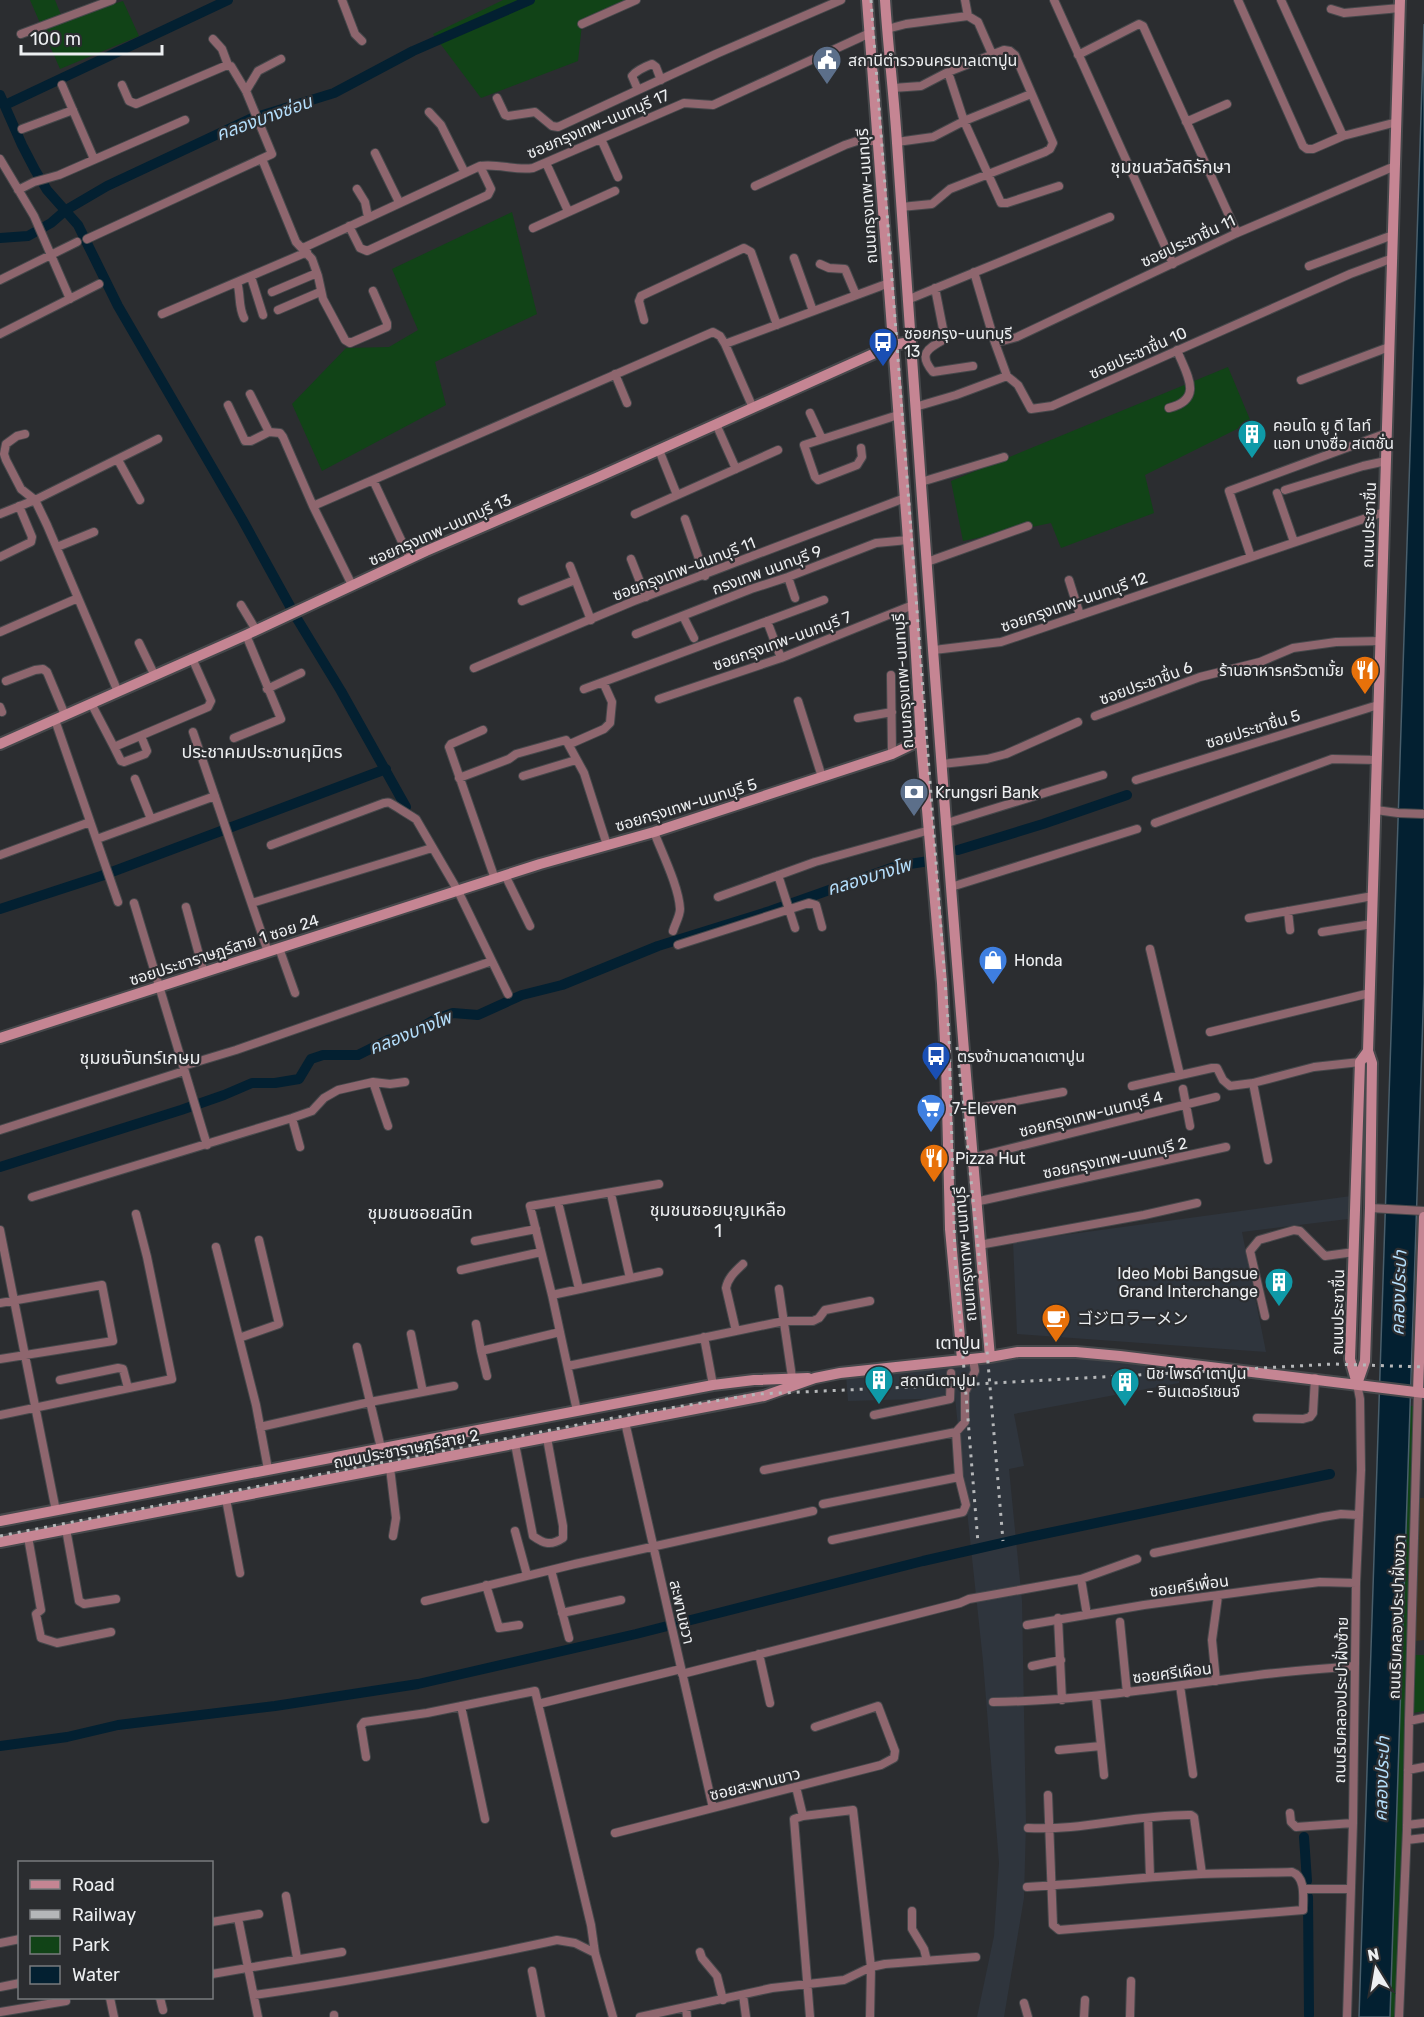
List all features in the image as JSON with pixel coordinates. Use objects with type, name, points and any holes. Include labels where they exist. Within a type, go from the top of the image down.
[{"type":"main road","name":"ถนนกรุงเทพ-นนทบุรี","points":[[867,0],[946,1062],[950,1229],[962,1359]]},
{"type":"main road","name":"ถนนกรุงเทพ-นนทบุรี","points":[[885,0],[975,1202],[990,1357]]},
{"type":"main road","name":"ถนนประชาชื่น","points":[[1357,1384],[1365,1361],[1375,1209],[1372,1063],[1368,1052],[1400,4]]},
{"type":"main road","points":[[870,33],[887,29]]},
{"type":"main road","name":"ซอยกรุงเทพ-นนทบุรี 13","points":[[0,744],[893,345],[910,342]]},
{"type":"main road","name":"ซอยกรุงเทพ-นนทบุรี 5","points":[[458,891],[654,832],[892,754],[921,740]]},
{"type":"main road","points":[[929,827],[947,823]]},
{"type":"main road","name":"ซอยประชาราษฎร์สาย 1 ซอย 24","points":[[0,1038],[458,891]]},
{"type":"main road","points":[[1360,1062],[1368,1052]]},
{"type":"main road","name":"ถนนประชาชื่น","points":[[1357,1384],[1350,1359],[1360,1062]]},
{"type":"main road","name":"ถนนริมคลองประปาฝั่งขวา","points":[[1419,1392],[1423,1213]]},
{"type":"main road","name":"ถนนประชาราษฎร์สาย 2","points":[[0,1542],[764,1396],[815,1378],[840,1373],[1018,1352],[1076,1352],[1315,1378],[1419,1392]]},
{"type":"main road","name":"ถนนประชาราษฎร์สาย 2","points":[[0,1521],[713,1385],[792,1377],[815,1378]]},
{"type":"main road","points":[[543,1417],[547,1438]]},
{"type":"main road","points":[[177,1487],[181,1507]]},
{"type":"street","points":[[21,34],[112,0]]},
{"type":"street","points":[[342,0],[355,34],[362,41]]},
{"type":"street","points":[[582,24],[636,0]]},
{"type":"street","points":[[497,98],[505,115],[535,112],[552,126],[558,127],[840,0]]},
{"type":"street","points":[[965,0],[968,16]]},
{"type":"street","points":[[1054,0],[1173,264]]},
{"type":"street","points":[[1238,0],[1306,149],[1313,149],[1343,136],[1397,122]]},
{"type":"street","points":[[1281,0],[1343,136]]},
{"type":"street","points":[[1331,9],[1344,12],[1400,4]]},
{"type":"street","points":[[887,29],[906,24],[968,16],[978,22],[992,54]]},
{"type":"street","points":[[1078,55],[1139,24],[1143,26],[1237,233]]},
{"type":"street","name":"ซอยกรุงเทพ-นนทบุรี 17","points":[[162,314],[250,277],[349,226],[480,166],[493,165],[521,170],[533,168],[684,103],[713,105],[870,33]]},
{"type":"street","points":[[87,239],[272,154],[246,91],[233,68],[228,65],[222,49],[213,39]]},
{"type":"street","points":[[893,88],[921,86],[992,54],[1004,50],[1010,51],[1016,55],[1053,143],[1050,149],[950,189],[932,204],[901,207]]},
{"type":"street","points":[[246,91],[258,71],[281,59]]},
{"type":"street","points":[[638,90],[632,76],[646,66],[652,64],[656,67],[661,80]]},
{"type":"street","points":[[122,86],[129,101],[136,104],[228,65]]},
{"type":"street","points":[[948,72],[964,120],[998,199],[1007,204],[1059,186]]},
{"type":"street","points":[[62,85],[94,159]]},
{"type":"street","points":[[897,142],[933,137],[964,120],[1031,94]]},
{"type":"street","points":[[1186,122],[1227,104]]},
{"type":"street","points":[[22,129],[73,110]]},
{"type":"street","points":[[429,112],[441,124],[465,173]]},
{"type":"street","points":[[18,190],[58,176],[185,120]]},
{"type":"street","points":[[601,139],[618,177]]},
{"type":"street","points":[[755,186],[845,145],[857,141],[878,141]]},
{"type":"street","points":[[375,153],[399,202]]},
{"type":"street","points":[[0,159],[37,226],[70,298]]},
{"type":"street","points":[[262,159],[296,242],[305,250],[317,273],[320,292],[345,340],[350,343],[387,327],[373,291]]},
{"type":"street","points":[[546,163],[568,211]]},
{"type":"street","points":[[349,226],[362,250],[367,251],[488,195],[491,189],[480,166]]},
{"type":"street","name":"ซอยประชาชื่น 11","points":[[995,343],[1017,337],[1237,233],[1395,166]]},
{"type":"street","points":[[357,189],[365,202],[368,217]]},
{"type":"street","points":[[533,228],[615,191]]},
{"type":"street","points":[[907,300],[1110,217]]},
{"type":"street","points":[[1309,266],[1393,235]]},
{"type":"street","points":[[0,280],[77,242]]},
{"type":"street","points":[[644,320],[639,301],[641,296],[744,248],[751,252],[777,325]]},
{"type":"street","points":[[794,258],[813,311]]},
{"type":"street","name":"ซอยประชาชื่น 10","points":[[974,272],[1007,376],[1018,385],[1031,409],[1040,409],[1052,406],[1350,274],[1393,258]]},
{"type":"street","points":[[820,264],[829,268],[845,269],[856,295]]},
{"type":"street","points":[[272,292],[317,273]]},
{"type":"street","points":[[250,277],[263,315]]},
{"type":"street","points":[[237,282],[241,295],[239,306],[244,318]]},
{"type":"street","points":[[725,344],[889,283]]},
{"type":"street","points":[[0,333],[99,284]]},
{"type":"street","points":[[935,288],[945,339],[928,348],[925,354],[928,366],[933,372],[973,366]]},
{"type":"street","points":[[278,310],[320,292]]},
{"type":"street","points":[[313,506],[713,332],[720,336],[725,344],[753,408]]},
{"type":"street","points":[[1301,380],[1389,347]]},
{"type":"street","points":[[1169,408],[1182,405],[1190,396],[1191,388],[1177,350]]},
{"type":"street","points":[[615,374],[627,403]]},
{"type":"street","points":[[915,407],[1007,376]]},
{"type":"street","points":[[250,394],[269,432]]},
{"type":"street","points":[[228,405],[245,441],[251,441],[269,432],[280,433],[283,437],[313,506],[352,585]]},
{"type":"street","points":[[810,413],[822,439]]},
{"type":"street","points":[[861,448],[862,457],[857,465],[818,480],[804,445],[898,415]]},
{"type":"street","points":[[716,424],[736,469]]},
{"type":"street","points":[[1251,557],[1229,491],[1387,433]]},
{"type":"street","points":[[25,434],[17,436],[6,444],[4,454],[21,489],[34,500],[57,547],[118,692]]},
{"type":"street","points":[[0,514],[34,500],[158,439]]},
{"type":"street","points":[[659,450],[677,495]]},
{"type":"street","points":[[635,514],[778,450]]},
{"type":"street","points":[[921,482],[1004,457]]},
{"type":"street","points":[[118,460],[140,500]]},
{"type":"street","points":[[1294,542],[1281,492],[1386,461]]},
{"type":"street","points":[[374,480],[410,559]]},
{"type":"street","name":"ซอยกรุงเทพ-นนทบุรี 11","points":[[474,668],[646,597],[905,498]]},
{"type":"street","points":[[0,557],[31,542],[32,537],[19,506]]},
{"type":"street","name":"ซอยกรุงเทพ-นนทบุรี 12","points":[[934,650],[1001,642],[1384,512]]},
{"type":"street","points":[[685,519],[705,576]]},
{"type":"street","points":[[927,562],[1028,526]]},
{"type":"street","points":[[57,547],[94,532]]},
{"type":"street","name":"กรงเทพ นนทบุรี 9","points":[[636,633],[876,543],[908,540]]},
{"type":"street","points":[[631,559],[646,597]]},
{"type":"street","points":[[570,566],[591,620]]},
{"type":"street","points":[[788,577],[795,598]]},
{"type":"street","points":[[522,601],[575,580]]},
{"type":"street","points":[[1069,580],[1080,615]]},
{"type":"street","points":[[0,632],[78,598]]},
{"type":"street","points":[[584,689],[824,600]]},
{"type":"street","points":[[241,605],[256,630]]},
{"type":"street","name":"ซอยกรุงเทพ-นนทบุรี 7","points":[[659,699],[782,658],[913,605]]},
{"type":"street","points":[[683,616],[694,638]]},
{"type":"street","points":[[767,621],[782,658]]},
{"type":"street","points":[[234,738],[281,719],[246,635]]},
{"type":"street","name":"ซอยประชาชื่น 6","points":[[1095,716],[1200,677],[1260,662],[1293,648],[1336,642],[1381,641]]},
{"type":"street","points":[[140,643],[154,674]]},
{"type":"street","points":[[114,747],[211,704],[192,658]]},
{"type":"street","points":[[6,681],[35,670],[43,669],[47,672],[90,822],[118,902]]},
{"type":"street","points":[[267,689],[302,674]]},
{"type":"street","points":[[891,675],[892,754]]},
{"type":"street","points":[[570,744],[604,729],[610,723],[612,702],[603,682]]},
{"type":"street","points":[[798,701],[822,777]]},
{"type":"street","points":[[91,703],[121,761],[146,754],[141,736]]},
{"type":"street","name":"ซอยประชาชื่น 5","points":[[1136,780],[1378,705]]},
{"type":"street","points":[[858,717],[892,712]]},
{"type":"street","points":[[942,764],[987,759],[1006,754],[1077,722]]},
{"type":"street","points":[[483,730],[450,745],[465,807],[500,877],[531,926]]},
{"type":"street","points":[[193,732],[252,903],[295,993]]},
{"type":"street","points":[[459,778],[526,751],[565,739],[570,744],[584,773],[607,845]]},
{"type":"street","points":[[1155,823],[1332,759],[1377,760]]},
{"type":"street","points":[[523,776],[576,760]]},
{"type":"street","points":[[947,823],[1103,775]]},
{"type":"street","points":[[135,779],[151,819]]},
{"type":"street","points":[[97,839],[215,796]]},
{"type":"street","points":[[270,845],[384,803],[390,803],[416,819],[458,891],[508,994]]},
{"type":"street","points":[[1376,810],[1424,814]]},
{"type":"street","points":[[0,855],[90,822]]},
{"type":"street","points":[[718,897],[815,862],[929,827]]},
{"type":"street","points":[[951,887],[1137,829]]},
{"type":"street","points":[[654,832],[679,903],[680,910],[673,931]]},
{"type":"street","points":[[252,903],[432,848]]},
{"type":"street","points":[[778,876],[795,928]]},
{"type":"street","points":[[1249,918],[1373,896]]},
{"type":"street","points":[[134,903],[207,1145]]},
{"type":"street","points":[[678,945],[788,907],[809,903],[814,903],[822,927]]},
{"type":"street","points":[[186,907],[204,972]]},
{"type":"street","points":[[1288,911],[1290,930]]},
{"type":"street","points":[[1322,932],[1372,924]]},
{"type":"street","points":[[1150,949],[1180,1075]]},
{"type":"street","points":[[0,1130],[492,961]]},
{"type":"street","points":[[1210,1032],[1370,993]]},
{"type":"street","points":[[1132,1086],[1217,1068],[1223,1080],[1230,1086],[1253,1083],[1314,1067],[1360,1062]]},
{"type":"street","points":[[374,1082],[388,1126]]},
{"type":"street","points":[[32,1197],[292,1118],[312,1111],[329,1094],[361,1084],[405,1082]]},
{"type":"street","points":[[1253,1083],[1268,1160]]},
{"type":"street","points":[[1183,1089],[1190,1126]]},
{"type":"street","points":[[968,1110],[1063,1092]]},
{"type":"street","name":"ซอยกรุงเทพ-นนทบุรี 4","points":[[972,1158],[1216,1097]]},
{"type":"street","points":[[292,1118],[300,1147]]},
{"type":"street","name":"ซอยกรุงเทพ-นนทบุรี 2","points":[[975,1202],[1226,1148]]},
{"type":"street","points":[[577,1411],[530,1206],[660,1184]]},
{"type":"street","points":[[611,1194],[630,1278]]},
{"type":"street","points":[[558,1202],[579,1289]]},
{"type":"street","points":[[979,1245],[1197,1203]]},
{"type":"street","points":[[1375,1209],[1423,1213]]},
{"type":"street","points":[[0,1415],[172,1379],[136,1214]]},
{"type":"street","points":[[475,1241],[536,1229]]},
{"type":"street","points":[[0,1230],[56,1510]]},
{"type":"street","points":[[1265,1316],[1251,1251],[1259,1240],[1294,1230],[1300,1231],[1325,1256],[1354,1252]]},
{"type":"street","points":[[239,1338],[279,1324],[260,1240]]},
{"type":"street","points":[[216,1247],[268,1469]]},
{"type":"street","points":[[461,1270],[541,1252]]},
{"type":"street","points":[[736,1331],[726,1288],[727,1282],[743,1264]]},
{"type":"street","points":[[552,1295],[658,1272]]},
{"type":"street","points":[[0,1303],[102,1285],[113,1341],[0,1359]]},
{"type":"street","points":[[779,1289],[792,1377]]},
{"type":"street","points":[[568,1366],[784,1321],[813,1321],[819,1318],[825,1310],[870,1301]]},
{"type":"street","points":[[476,1324],[487,1376]]},
{"type":"street","points":[[481,1351],[560,1332]]},
{"type":"street","points":[[411,1334],[423,1392]]},
{"type":"street","points":[[704,1337],[713,1385]]},
{"type":"street","points":[[357,1347],[381,1448]]},
{"type":"street","points":[[974,1365],[990,1357]]},
{"type":"street","points":[[962,1359],[974,1365]]},
{"type":"street","points":[[764,1470],[956,1432],[965,1422],[964,1392],[975,1371],[974,1365]]},
{"type":"street","points":[[60,1380],[118,1368],[123,1369],[128,1388]]},
{"type":"street","points":[[874,1415],[950,1400],[951,1373]]},
{"type":"street","points":[[1257,1418],[1303,1419],[1310,1417],[1313,1413],[1315,1378]]},
{"type":"street","name":"ถนนริมคลองประปาฝั่งซ้าย","points":[[1347,2017],[1352,1889],[1354,1666],[1361,1432],[1357,1384]]},
{"type":"street","points":[[260,1427],[454,1386]]},
{"type":"street","name":"ถนนริมคลองประปาฝั่งขวา","points":[[1399,2017],[1407,1840],[1419,1392]]},
{"type":"street","name":"สะพานชวา","points":[[625,1422],[713,1809]]},
{"type":"street","points":[[832,1540],[963,1512],[966,1505],[959,1477],[956,1432]]},
{"type":"street","points":[[515,1444],[533,1536],[543,1543],[555,1544],[563,1539],[563,1526],[547,1438]]},
{"type":"street","points":[[390,1468],[396,1518],[393,1536]]},
{"type":"street","points":[[823,1504],[959,1477]]},
{"type":"street","points":[[226,1498],[240,1573]]},
{"type":"street","points":[[425,1601],[527,1575],[813,1510]]},
{"type":"street","points":[[1154,1553],[1323,1517],[1341,1514],[1358,1515]]},
{"type":"street","points":[[66,1529],[79,1601],[84,1604],[116,1599]]},
{"type":"street","points":[[515,1531],[527,1575]]},
{"type":"street","points":[[28,1537],[41,1610],[36,1614],[41,1638],[57,1643],[111,1632]]},
{"type":"street","points":[[538,1704],[759,1654],[960,1604],[976,1597],[1081,1579],[1137,1559]]},
{"type":"street","points":[[551,1570],[569,1638]]},
{"type":"street","points":[[1081,1579],[1086,1609]]},
{"type":"street","name":"ซอยศรีเพื่อน","points":[[1027,1625],[1058,1618],[1320,1582],[1356,1583]]},
{"type":"street","points":[[486,1585],[499,1628],[519,1624]]},
{"type":"street","points":[[1216,1681],[1212,1640],[1218,1596]]},
{"type":"street","points":[[562,1613],[621,1600]]},
{"type":"street","points":[[1058,1618],[1062,1700]]},
{"type":"street","points":[[1120,1622],[1127,1693]]},
{"type":"street","points":[[759,1654],[770,1703]]},
{"type":"street","points":[[1032,1666],[1061,1660]]},
{"type":"street","name":"ซอยศรีเผือน","points":[[993,1702],[1096,1697],[1354,1666]]},
{"type":"street","points":[[1180,1686],[1193,1774]]},
{"type":"street","points":[[366,1757],[361,1726],[364,1722],[533,1691],[536,1693],[591,1925],[595,1953],[613,2017]]},
{"type":"street","points":[[1096,1697],[1104,1775]]},
{"type":"street","points":[[461,1706],[485,1819]]},
{"type":"street","name":"ซอยสะพานขาว","points":[[615,1833],[881,1765],[894,1758],[895,1751],[880,1708],[875,1706],[815,1727]]},
{"type":"street","points":[[1409,1720],[1424,1718]]},
{"type":"street","points":[[1059,1750],[1101,1746]]},
{"type":"street","points":[[1408,1770],[1424,1767]]},
{"type":"street","points":[[796,1787],[803,1816]]},
{"type":"street","points":[[1026,1887],[1051,1886],[1202,1874],[1292,1872],[1301,1878],[1303,1910],[1059,1930],[1053,1925],[1051,1886],[1048,1795]]},
{"type":"street","points":[[810,2017],[794,1819],[853,1810],[871,1967],[870,2017]]},
{"type":"street","points":[[1290,1813],[1291,1822],[1296,1827],[1353,1822]]},
{"type":"street","points":[[1028,1828],[1049,1829],[1186,1815],[1194,1817],[1202,1874]]},
{"type":"street","points":[[1148,1818],[1150,1878]]},
{"type":"street","points":[[1407,1825],[1424,1823]]},
{"type":"street","points":[[1407,1840],[1424,1838]]},
{"type":"street","points":[[1303,1889],[1352,1889]]},
{"type":"street","points":[[286,1896],[297,1958]]},
{"type":"street","points":[[912,1911],[912,1929],[924,1949],[927,1961]]},
{"type":"street","points":[[213,1922],[259,1914]]},
{"type":"street","points":[[238,1918],[258,2017]]},
{"type":"street","points":[[0,1943],[18,1940]]},
{"type":"street","points":[[254,1995],[354,1980],[557,1940],[575,1943],[595,1953]]},
{"type":"street","points":[[213,1974],[342,1952]]},
{"type":"street","points":[[700,1952],[702,1958],[717,1976],[723,2000]]},
{"type":"street","points":[[640,2017],[772,1989],[844,1980],[871,1967],[885,1964],[976,1957]]},
{"type":"street","points":[[532,1971],[541,2017]]},
{"type":"street","points":[[1130,2017],[1131,1981]]},
{"type":"street","points":[[0,1987],[18,1983]]},
{"type":"street","points":[[743,1995],[746,2017]]},
{"type":"street","points":[[110,1999],[114,2017]]},
{"type":"street","points":[[160,1999],[163,2010]]},
{"type":"street","points":[[1084,2017],[1085,2000]]},
{"type":"street","points":[[0,2012],[66,2001]]},
{"type":"street","points":[[1024,2003],[1028,2017]]},
{"type":"street","points":[[686,2008],[687,2017]]},
{"type":"shaded area","points":[[1351,1196],[1348,1219],[1242,1232],[1266,1352],[1017,1334],[1013,1242]]},
{"type":"shaded area","points":[[1028,1355],[1114,1358],[1179,1367],[1179,1383],[1014,1414],[1024,1466],[1009,1469],[1022,1601],[1026,1823],[1024,1898],[1004,2017],[977,2017],[994,1936],[999,1863],[983,1661],[955,1398],[848,1401],[846,1375]]},
{"type":"shaded area","points":[[1420,1498],[1424,1498],[1424,1640],[1415,1641]]},
{"type":"green space","points":[[30,0],[55,0],[63,20],[123,1],[139,36],[60,69]]},
{"type":"green space","points":[[503,0],[630,0],[582,24],[578,61],[481,98],[433,34]]},
{"type":"green space","points":[[512,212],[537,314],[435,362],[446,405],[322,471],[292,404],[346,348],[389,347],[418,330],[392,269]]},
{"type":"green space","points":[[1228,367],[1251,422],[1145,475],[1154,513],[1061,548],[1051,523],[963,541],[951,481]]},
{"type":"green space","points":[[1410,1406],[1414,1406],[1405,1761],[1395,2017],[1390,2017]]},
{"type":"green space","points":[[1415,1655],[1424,1655],[1424,1711],[1413,1713]]},
{"type":"water","name":"คลองประปา","points":[[1424,24],[1424,983],[1390,2017],[1359,2017]]},
{"type":"waterway","points":[[5,105],[228,0]]},
{"type":"waterway","name":"คลองบางซ่อน","points":[[0,238],[28,236],[107,186],[250,119],[334,93],[413,51],[530,0]]},
{"type":"waterway","points":[[0,95],[35,170],[47,190],[78,225],[118,306],[406,807]]},
{"type":"waterway","points":[[0,909],[101,876],[386,769]]},
{"type":"waterway","name":"คลองบางโพ","points":[[958,850],[1127,795]]},
{"type":"waterway","name":"คลองบางโพ","points":[[0,1167],[181,1110],[252,1083],[275,1083],[299,1079],[311,1059],[323,1055],[358,1055],[388,1040],[406,1036],[434,1020],[453,1013],[478,1015],[522,995],[562,985],[658,946],[770,911],[897,866],[929,861]]},
{"type":"waterway","points":[[0,1746],[67,1737],[118,1725],[275,1706],[418,1684],[636,1634],[923,1561],[1330,1474]]},
{"type":"waterway","points":[[1304,1837],[1307,1881]]},
{"type":"waterway","points":[[1308,1897],[1309,2015]]},
{"type":"railway","points":[[871,0],[949,1034],[955,1258],[978,1543]]},
{"type":"railway","points":[[957,1047],[979,1256],[1003,1541]]},
{"type":"railway","points":[[0,1536],[639,1413],[758,1394],[1333,1364],[1424,1367]]},
{"type":"place","name":"สถานีตำรวจนครบาลเตาปูน","points":[[827,86]]},
{"type":"place","name":"ซอยกรุง-นนทบุรี 13","points":[[883,368]]},
{"type":"place","name":"คอนโด ยู ดี ไลท์ แอท บางซื่อ สเตชั่น","points":[[1252,460]]},
{"type":"place","name":"ร้านอาหารครัวตามั้ย","points":[[1365,696]]},
{"type":"place","name":"Krungsri Bank","points":[[914,818]]},
{"type":"place","name":"Honda","points":[[993,986]]},
{"type":"place","name":"ตรงข้ามตลาดเตาปูน","points":[[936,1082]]},
{"type":"place","name":"7-Eleven","points":[[931,1134]]},
{"type":"place","name":"Pizza Hut","points":[[934,1184]]},
{"type":"place","name":"Ideo Mobi Bangsue Grand Interchange","points":[[1279,1308]]},
{"type":"place","name":"ゴジロラーメン","points":[[1056,1344]]},
{"type":"place","name":"สถานีเตาปูน","points":[[879,1406]]},
{"type":"place","name":"นิช ไพรด์ เตาปูน - อินเตอร์เชนจ์","points":[[1125,1408]]},
{"type":"district","name":"ชุมชนสวัสดิรักษา","points":[[1171,167]]},
{"type":"district","name":"ประชาคมประชานฤมิตร","points":[[262,752]]},
{"type":"district","name":"ชุมชนจันทร์เกษม","points":[[140,1058]]},
{"type":"district","name":"ชุมชนซอยสนิท","points":[[420,1213]]},
{"type":"district","name":"ชุมชนซอยบุญเหลือ 1","points":[[718,1220]]},
{"type":"district","name":"เตาปูน","points":[[958,1343]]}]
